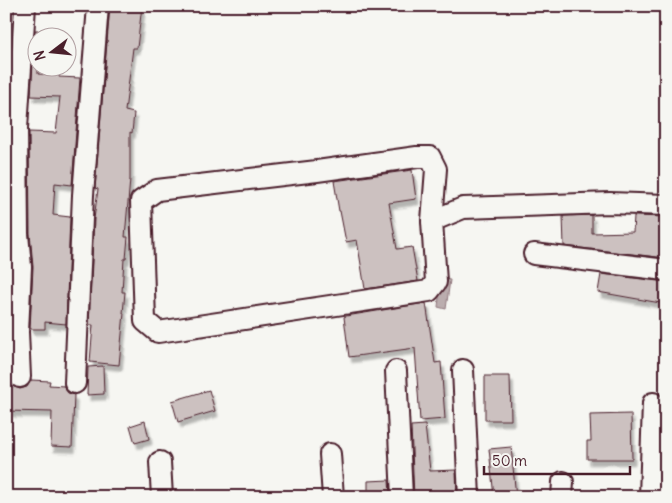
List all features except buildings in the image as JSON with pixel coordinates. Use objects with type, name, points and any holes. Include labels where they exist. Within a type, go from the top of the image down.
[{"type":"street","points":[[20,377],[18,332],[21,267],[18,225],[18,128],[26,6]]},
{"type":"street","points":[[75,383],[84,187],[98,6]]},
{"type":"street","points":[[417,157],[430,157],[436,169],[432,222],[436,282],[429,290],[158,332],[145,321],[141,201],[157,190],[417,157]]},
{"type":"street","points":[[432,222],[463,208],[610,203],[666,205]]},
{"type":"street","points":[[534,254],[666,270]]},
{"type":"street","points":[[463,370],[469,497]]},
{"type":"street","points":[[396,371],[402,497]]},
{"type":"street","points":[[650,497],[653,403]]},
{"type":"street","points":[[330,454],[333,497]]},
{"type":"street","points":[[160,462],[162,497]]},
{"type":"shaded area","points":[[441,279],[450,280],[446,309],[438,307]]}]
